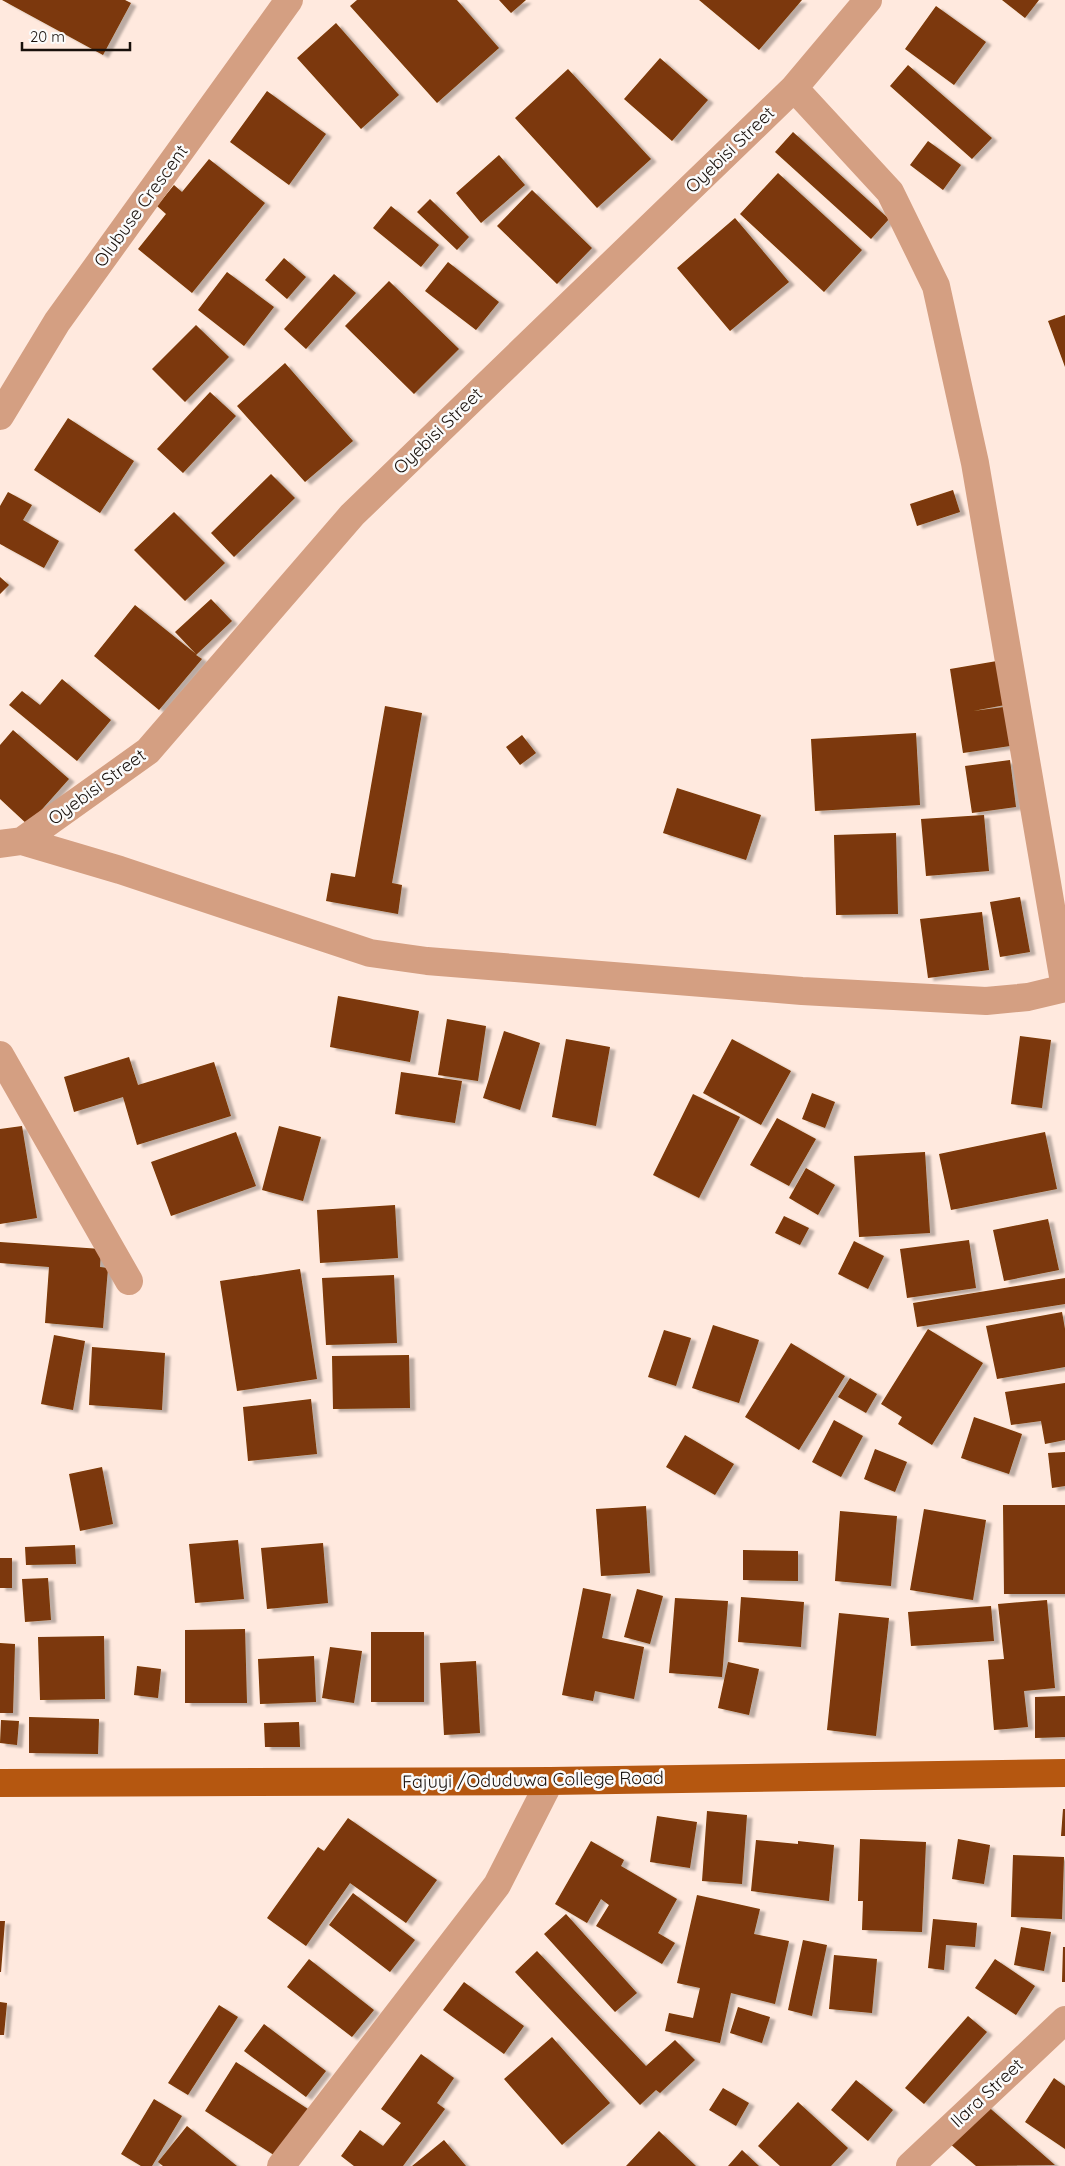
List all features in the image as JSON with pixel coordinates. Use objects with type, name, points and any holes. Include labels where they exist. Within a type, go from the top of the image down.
[{"type":"main road","name":"Fajuyi /Oduduwa College Road","points":[[0,1783],[550,1781],[1065,1773]]},
{"type":"street","name":"Oyebisi Street","points":[[11,842],[148,751],[352,514],[794,88],[868,0]]},
{"type":"street","name":"Olubuse Crescent","points":[[0,416],[57,322],[280,3]]},
{"type":"street","points":[[11,842],[120,870],[380,954],[427,961],[802,991],[986,1001],[1028,997],[1065,988],[975,463],[936,286],[890,192],[794,88]]},
{"type":"street","points":[[0,1055],[129,1281]]},
{"type":"street","points":[[281,2166],[496,1884],[550,1781]]},
{"type":"street","name":"Ilara Street","points":[[910,2166],[1065,2020]]},
{"type":"building","points":[[2,0],[125,0],[131,3],[103,55]]},
{"type":"building","points":[[357,0],[457,0],[499,48],[437,103],[350,6]]},
{"type":"building","points":[[499,0],[526,0],[511,13]]},
{"type":"building","points":[[699,0],[802,0],[759,50]]},
{"type":"building","points":[[1002,0],[1039,0],[1025,18]]},
{"type":"building","points":[[936,6],[986,42],[954,85],[905,49]]},
{"type":"building","points":[[336,23],[399,95],[361,129],[297,58]]},
{"type":"building","points":[[660,58],[708,100],[672,141],[624,99]]},
{"type":"building","points":[[908,65],[992,138],[972,159],[890,86]]},
{"type":"building","points":[[568,69],[651,159],[597,208],[515,118]]},
{"type":"building","points":[[267,91],[326,134],[289,185],[230,142]]},
{"type":"building","points":[[793,132],[889,219],[871,239],[775,152]]},
{"type":"building","points":[[928,141],[961,165],[943,190],[910,165]]},
{"type":"building","points":[[499,155],[525,185],[481,223],[456,193]]},
{"type":"building","points":[[209,159],[265,203],[192,293],[138,249],[166,214],[157,206],[174,185],[182,192]]},
{"type":"building","points":[[778,173],[862,250],[824,292],[740,214]]},
{"type":"building","points":[[532,190],[592,248],[557,284],[497,226]]},
{"type":"building","points":[[430,199],[469,237],[457,250],[417,212]]},
{"type":"building","points":[[391,206],[439,245],[421,267],[373,228]]},
{"type":"building","points":[[735,218],[789,282],[730,331],[677,268]]},
{"type":"building","points":[[284,258],[306,277],[287,299],[265,280]]},
{"type":"building","points":[[448,262],[499,302],[476,330],[425,291]]},
{"type":"building","points":[[227,272],[274,307],[244,346],[198,310]]},
{"type":"building","points":[[334,274],[356,293],[306,349],[284,329]]},
{"type":"building","points":[[389,281],[459,349],[414,394],[345,326]]},
{"type":"building","points":[[1065,315],[1065,367],[1048,321]]},
{"type":"building","points":[[196,325],[229,357],[185,402],[152,369]]},
{"type":"building","points":[[285,363],[353,441],[305,482],[237,406]]},
{"type":"building","points":[[210,392],[236,416],[183,473],[157,449]]},
{"type":"building","points":[[68,418],[134,461],[100,513],[34,470]]},
{"type":"building","points":[[271,474],[295,498],[234,557],[211,533]]},
{"type":"building","points":[[953,490],[960,512],[917,526],[910,504]]},
{"type":"building","points":[[8,492],[32,505],[23,520],[59,541],[44,568],[0,544],[0,506]]},
{"type":"building","points":[[174,512],[225,563],[185,601],[134,550]]},
{"type":"building","points":[[0,577],[9,585],[0,594]]},
{"type":"building","points":[[211,599],[232,621],[196,655],[202,659],[159,710],[94,656],[135,605],[196,654],[175,632]]},
{"type":"building","points":[[997,661],[1005,705],[973,711],[1004,707],[1010,746],[963,753],[950,669]]},
{"type":"building","points":[[62,679],[111,720],[77,761],[9,705],[22,691],[40,705]]},
{"type":"building","points":[[385,706],[422,713],[392,883],[402,885],[398,914],[326,901],[331,873],[355,877]]},
{"type":"building","points":[[13,730],[69,779],[28,825],[0,799],[0,745]]},
{"type":"building","points":[[916,733],[920,805],[815,811],[811,739]]},
{"type":"building","points":[[522,735],[536,753],[520,765],[506,747]]},
{"type":"building","points":[[1010,760],[1016,807],[972,813],[965,766]]},
{"type":"building","points":[[677,788],[761,815],[746,860],[663,833]]},
{"type":"building","points":[[984,815],[989,871],[926,876],[921,819]]},
{"type":"building","points":[[896,833],[898,914],[836,915],[834,835]]},
{"type":"building","points":[[1020,897],[1030,952],[1000,957],[990,902]]},
{"type":"building","points":[[982,912],[989,970],[928,978],[920,919]]},
{"type":"building","points":[[338,996],[419,1011],[410,1062],[330,1047]]},
{"type":"building","points":[[447,1019],[486,1026],[478,1081],[438,1075]]},
{"type":"building","points":[[504,1031],[540,1043],[520,1110],[483,1098]]},
{"type":"building","points":[[1020,1036],[1051,1040],[1042,1108],[1011,1104]]},
{"type":"building","points":[[566,1039],[610,1047],[596,1126],[552,1117]]},
{"type":"building","points":[[732,1039],[791,1071],[761,1125],[703,1093]]},
{"type":"building","points":[[129,1057],[138,1085],[214,1062],[231,1116],[137,1145],[123,1097],[74,1112],[64,1077]]},
{"type":"building","points":[[401,1072],[462,1081],[455,1123],[395,1114]]},
{"type":"building","points":[[812,1093],[835,1102],[825,1128],[802,1119]]},
{"type":"building","points":[[693,1094],[740,1117],[699,1198],[653,1175]]},
{"type":"building","points":[[777,1118],[816,1139],[789,1186],[750,1165]]},
{"type":"building","points":[[22,1126],[37,1218],[0,1224],[0,1129]]},
{"type":"building","points":[[279,1126],[321,1137],[303,1201],[262,1190]]},
{"type":"building","points":[[236,1132],[256,1186],[171,1216],[151,1162]]},
{"type":"building","points":[[1045,1132],[1057,1189],[951,1210],[939,1154]]},
{"type":"building","points":[[925,1152],[930,1233],[859,1237],[854,1156]]},
{"type":"building","points":[[806,1168],[835,1185],[818,1215],[789,1198]]},
{"type":"building","points":[[395,1205],[398,1258],[320,1263],[317,1210]]},
{"type":"building","points":[[784,1216],[809,1228],[800,1245],[775,1233]]},
{"type":"building","points":[[1048,1219],[1059,1270],[1004,1281],[993,1230]]},
{"type":"building","points":[[969,1240],[976,1288],[907,1298],[900,1249]]},
{"type":"building","points":[[854,1241],[884,1256],[868,1289],[838,1274]]},
{"type":"building","points":[[0,1242],[101,1249],[100,1267],[108,1268],[103,1328],[45,1323],[49,1267],[0,1263]]},
{"type":"building","points":[[300,1269],[317,1379],[237,1391],[220,1281]]},
{"type":"building","points":[[394,1275],[397,1343],[326,1345],[322,1278]]},
{"type":"building","points":[[1065,1278],[1065,1304],[917,1327],[913,1303]]},
{"type":"building","points":[[1062,1312],[1065,1329],[1065,1367],[997,1379],[986,1326]]},
{"type":"building","points":[[713,1325],[759,1340],[739,1403],[692,1388]]},
{"type":"building","points":[[928,1329],[983,1363],[932,1445],[898,1424],[902,1417],[881,1404]]},
{"type":"building","points":[[664,1330],[691,1338],[676,1386],[648,1377]]},
{"type":"building","points":[[54,1335],[85,1341],[73,1410],[41,1404]]},
{"type":"building","points":[[791,1343],[845,1376],[799,1450],[745,1417]]},
{"type":"building","points":[[92,1347],[165,1353],[162,1410],[89,1405]]},
{"type":"building","points":[[409,1355],[410,1408],[333,1409],[332,1356]]},
{"type":"building","points":[[850,1378],[877,1394],[866,1413],[838,1397]]},
{"type":"building","points":[[1065,1383],[1065,1440],[1045,1444],[1041,1421],[1011,1425],[1005,1392]]},
{"type":"building","points":[[311,1399],[317,1454],[248,1461],[243,1407]]},
{"type":"building","points":[[974,1417],[1022,1434],[1009,1474],[961,1458]]},
{"type":"building","points":[[834,1420],[863,1436],[841,1477],[812,1462]]},
{"type":"building","points":[[685,1435],[734,1464],[715,1495],[666,1467]]},
{"type":"building","points":[[875,1449],[907,1462],[895,1492],[864,1479]]},
{"type":"building","points":[[1065,1452],[1065,1486],[1052,1488],[1048,1453]]},
{"type":"building","points":[[102,1467],[113,1524],[80,1531],[69,1474]]},
{"type":"building","points":[[1003,1505],[1065,1505],[1065,1594],[1004,1594]]},
{"type":"building","points":[[646,1506],[650,1573],[601,1576],[596,1509]]},
{"type":"building","points":[[924,1509],[986,1520],[973,1600],[910,1590]]},
{"type":"building","points":[[840,1511],[897,1516],[891,1586],[835,1581]]},
{"type":"building","points":[[238,1540],[244,1599],[195,1603],[189,1544]]},
{"type":"building","points":[[323,1543],[328,1603],[267,1609],[261,1548]]},
{"type":"building","points":[[75,1545],[76,1564],[26,1565],[25,1547]]},
{"type":"building","points":[[743,1550],[798,1551],[798,1581],[743,1580]]},
{"type":"building","points":[[0,1558],[12,1558],[12,1588],[0,1588]]},
{"type":"building","points":[[48,1578],[51,1620],[25,1622],[22,1579]]},
{"type":"building","points":[[583,1588],[611,1594],[602,1638],[644,1647],[634,1699],[595,1691],[593,1701],[562,1695]]},
{"type":"building","points":[[637,1589],[663,1596],[650,1644],[624,1637]]},
{"type":"building","points":[[741,1597],[804,1602],[801,1647],[738,1642]]},
{"type":"building","points":[[675,1598],[728,1601],[722,1677],[669,1673]]},
{"type":"building","points":[[1047,1600],[1055,1688],[1024,1691],[1028,1727],[994,1730],[988,1660],[1004,1659],[998,1604]]},
{"type":"building","points":[[991,1606],[994,1641],[911,1646],[908,1612]]},
{"type":"building","points":[[839,1613],[889,1618],[876,1736],[827,1730]]},
{"type":"building","points":[[245,1629],[247,1703],[185,1703],[185,1630]]},
{"type":"building","points":[[371,1632],[424,1632],[424,1702],[371,1702]]},
{"type":"building","points":[[104,1636],[105,1699],[40,1700],[38,1637]]},
{"type":"building","points":[[0,1643],[15,1644],[13,1713],[0,1713]]},
{"type":"building","points":[[330,1647],[362,1651],[354,1703],[322,1698]]},
{"type":"building","points":[[314,1656],[316,1702],[260,1704],[258,1659]]},
{"type":"building","points":[[476,1661],[480,1733],[444,1735],[440,1663]]},
{"type":"building","points":[[728,1662],[759,1669],[749,1715],[718,1708]]},
{"type":"building","points":[[137,1666],[161,1669],[158,1698],[134,1695]]},
{"type":"building","points":[[1065,1696],[1065,1737],[1035,1738],[1035,1697]]},
{"type":"building","points":[[29,1717],[99,1719],[98,1754],[29,1753]]},
{"type":"building","points":[[1,1720],[19,1721],[17,1745],[0,1743]]},
{"type":"building","points":[[299,1722],[300,1747],[265,1747],[264,1723]]},
{"type":"building","points":[[1063,1809],[1065,1809],[1065,1836],[1061,1836]]},
{"type":"building","points":[[707,1811],[747,1815],[742,1884],[702,1881]]},
{"type":"building","points":[[657,1816],[697,1822],[690,1868],[650,1862]]},
{"type":"building","points":[[348,1818],[437,1880],[406,1923],[350,1883],[306,1946],[267,1918],[318,1847],[324,1851]]},
{"type":"building","points":[[860,1839],[926,1842],[922,1932],[862,1930],[863,1901],[858,1901]]},
{"type":"building","points":[[958,1839],[990,1845],[984,1884],[952,1879]]},
{"type":"building","points":[[756,1840],[798,1844],[798,1841],[834,1845],[829,1901],[751,1891]]},
{"type":"building","points":[[591,1841],[624,1860],[621,1866],[677,1899],[658,1933],[675,1943],[662,1964],[596,1926],[609,1905],[601,1899],[587,1923],[555,1904]]},
{"type":"building","points":[[1013,1855],[1064,1857],[1062,1919],[1011,1917]]},
{"type":"building","points":[[353,1893],[415,1940],[390,1972],[329,1925]]},
{"type":"building","points":[[697,1895],[760,1909],[754,1934],[789,1941],[775,2004],[731,1993],[720,2043],[665,2031],[669,2013],[693,2018],[700,1988],[677,1983]]},
{"type":"building","points":[[566,1914],[637,1993],[615,2012],[544,1934]]},
{"type":"building","points":[[933,1919],[977,1923],[975,1947],[946,1945],[944,1970],[928,1968]]},
{"type":"building","points":[[0,1921],[5,1921],[1,1972],[0,1972]]},
{"type":"building","points":[[1021,1927],[1051,1932],[1044,1971],[1014,1965]]},
{"type":"building","points":[[803,1940],[827,1945],[812,2016],[788,2010]]},
{"type":"building","points":[[1063,1947],[1065,1947],[1065,1982],[1062,1982]]},
{"type":"building","points":[[537,1951],[646,2066],[675,2040],[695,2060],[660,2093],[656,2090],[640,2105],[515,1972]]},
{"type":"building","points":[[834,1955],[877,1959],[872,2013],[829,2009]]},
{"type":"building","points":[[309,1959],[374,2010],[352,2037],[287,1987]]},
{"type":"building","points":[[995,1959],[1035,1986],[1016,2015],[975,1988]]},
{"type":"building","points":[[464,1982],[524,2026],[504,2054],[443,2010]]},
{"type":"building","points":[[0,2002],[7,2003],[4,2035],[0,2035]]},
{"type":"building","points":[[219,2005],[238,2017],[188,2095],[168,2083]]},
{"type":"building","points":[[738,2007],[770,2017],[762,2043],[730,2033]]},
{"type":"building","points":[[968,2016],[987,2032],[924,2104],[905,2088]]},
{"type":"building","points":[[264,2024],[326,2071],[306,2097],[244,2051]]},
{"type":"building","points":[[552,2037],[610,2103],[562,2145],[504,2079]]},
{"type":"building","points":[[421,2054],[454,2078],[437,2103],[445,2109],[403,2166],[354,2166],[341,2156],[360,2130],[383,2146],[401,2123],[381,2109]]},
{"type":"building","points":[[236,2062],[308,2109],[277,2157],[205,2111]]},
{"type":"building","points":[[1054,2078],[1065,2086],[1065,2149],[1025,2122]]},
{"type":"building","points":[[856,2080],[893,2110],[868,2141],[831,2110]]},
{"type":"building","points":[[723,2088],[749,2103],[736,2126],[709,2110]]},
{"type":"building","points":[[154,2099],[182,2116],[152,2166],[141,2166],[121,2154]]},
{"type":"building","points":[[798,2102],[848,2148],[831,2166],[780,2166],[758,2146]]},
{"type":"building","points":[[984,2103],[1055,2165],[976,2166],[949,2143]]},
{"type":"building","points":[[187,2126],[237,2166],[163,2166],[158,2162]]},
{"type":"building","points":[[659,2131],[696,2166],[626,2166]]},
{"type":"building","points":[[444,2140],[466,2166],[412,2166]]},
{"type":"building","points":[[742,2150],[759,2166],[728,2166]]}]
